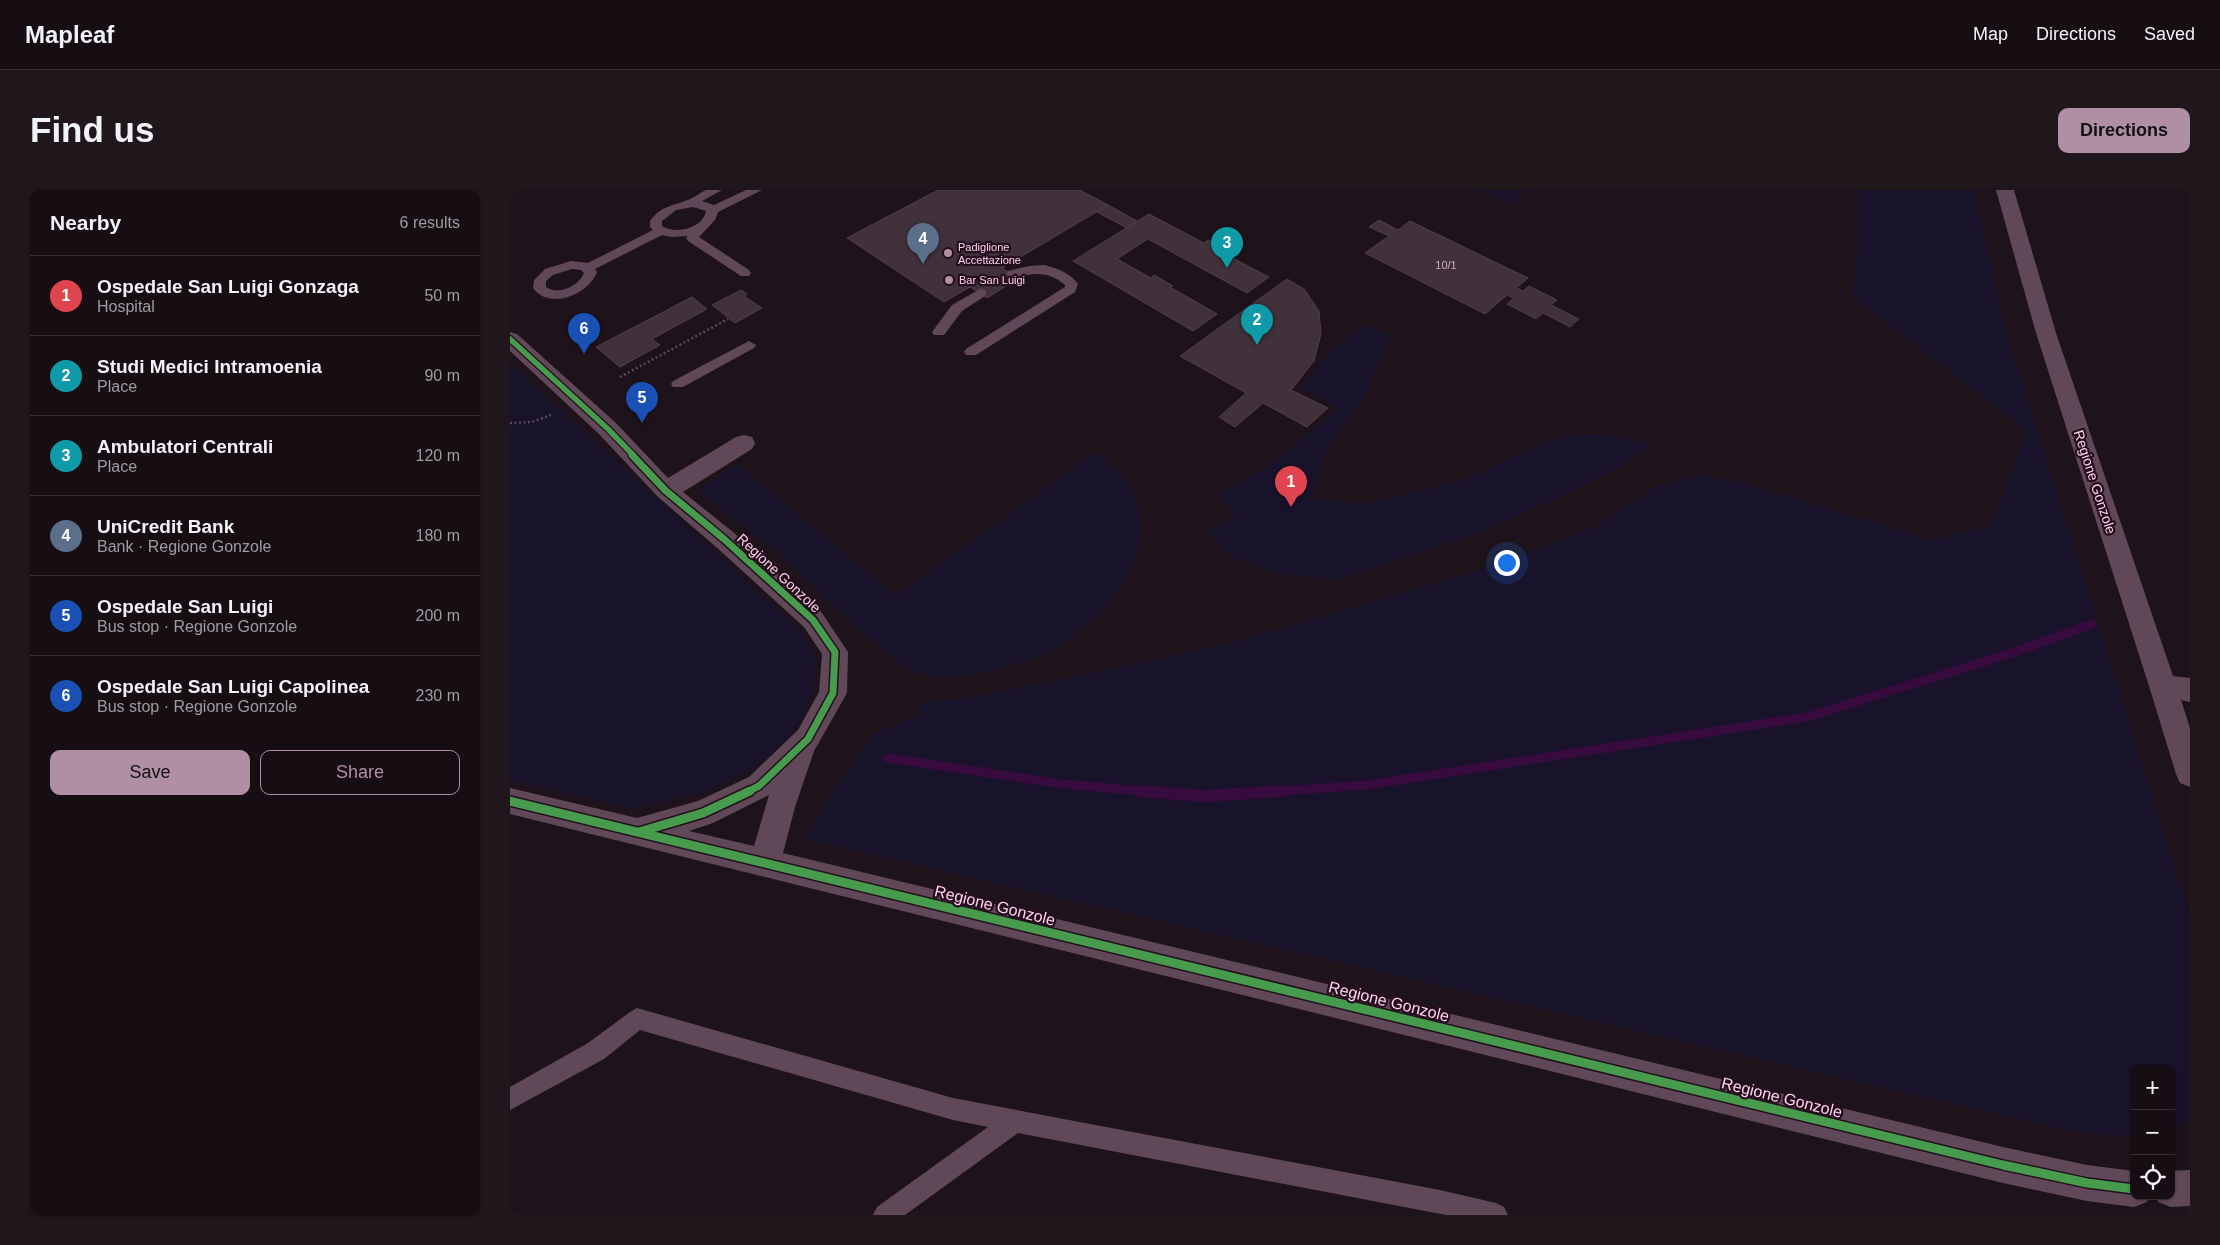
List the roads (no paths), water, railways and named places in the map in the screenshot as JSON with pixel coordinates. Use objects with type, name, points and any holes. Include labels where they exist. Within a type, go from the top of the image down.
[{"type":"street","name":"Regione Gonzole","points":[[2005,190],[2046,333],[2163,686],[2190,774]]},
{"type":"street","name":"Regione Gonzole","points":[[510,339],[608,429],[666,490],[724,539],[813,620],[835,652],[833,693],[786,784],[766,863]]},
{"type":"street","points":[[666,490],[744,443]]},
{"type":"street","points":[[2163,686],[2190,690]]},
{"type":"street","name":"Regione Gonzole","points":[[639,832],[703,813],[759,786],[808,739]]},
{"type":"street","name":"Regione Gonzole","points":[[510,801],[2003,1165],[2088,1183],[2130,1188]]},
{"type":"street","points":[[2175,1189],[2190,1188]]},
{"type":"lane","points":[[693,203],[702,196],[716,190]]},
{"type":"lane","points":[[712,210],[756,190]]},
{"type":"lane","points":[[704,225],[681,234],[660,231],[656,226],[656,222],[665,211],[674,207],[693,203],[708,206],[713,214],[710,220],[692,238],[745,273]]},
{"type":"lane","points":[[588,268],[660,231]]},
{"type":"lane","points":[[971,352],[1070,289],[1072,284],[1064,276],[1047,269],[1030,269],[1012,274]]},
{"type":"lane","points":[[939,332],[958,308],[980,293]]},
{"type":"lane","points":[[678,384],[749,345]]},
{"type":"lane","points":[[510,1099],[596,1050],[637,1019],[953,1109],[1432,1208],[1496,1215]]},
{"type":"lane","points":[[885,1215],[1015,1121]]},
{"type":"waterway","points":[[1266,792],[1367,785],[1807,717],[2015,652],[2092,624]]},
{"type":"waterway","points":[[888,758],[1063,784],[1154,792]]},
{"type":"waterway","points":[[1139,791],[1203,796],[1284,791]]},
{"type":"place","name":"Padiglione Accettazione","points":[[948,253]]},
{"type":"place","name":"UniCredit Bank","points":[[923,264]]},
{"type":"place","name":"Ambulatori Centrali","points":[[1227,268]]},
{"type":"place","name":"Bar San Luigi","points":[[949,280]]},
{"type":"place","name":"Studi Medici Intramoenia","points":[[1257,345]]},
{"type":"place","name":"Ospedale San Luigi Capolinea","points":[[584,354]]},
{"type":"place","name":"Ospedale San Luigi","points":[[642,423]]},
{"type":"place","name":"Ospedale San Luigi Gonzaga","points":[[1291,507]]}]
